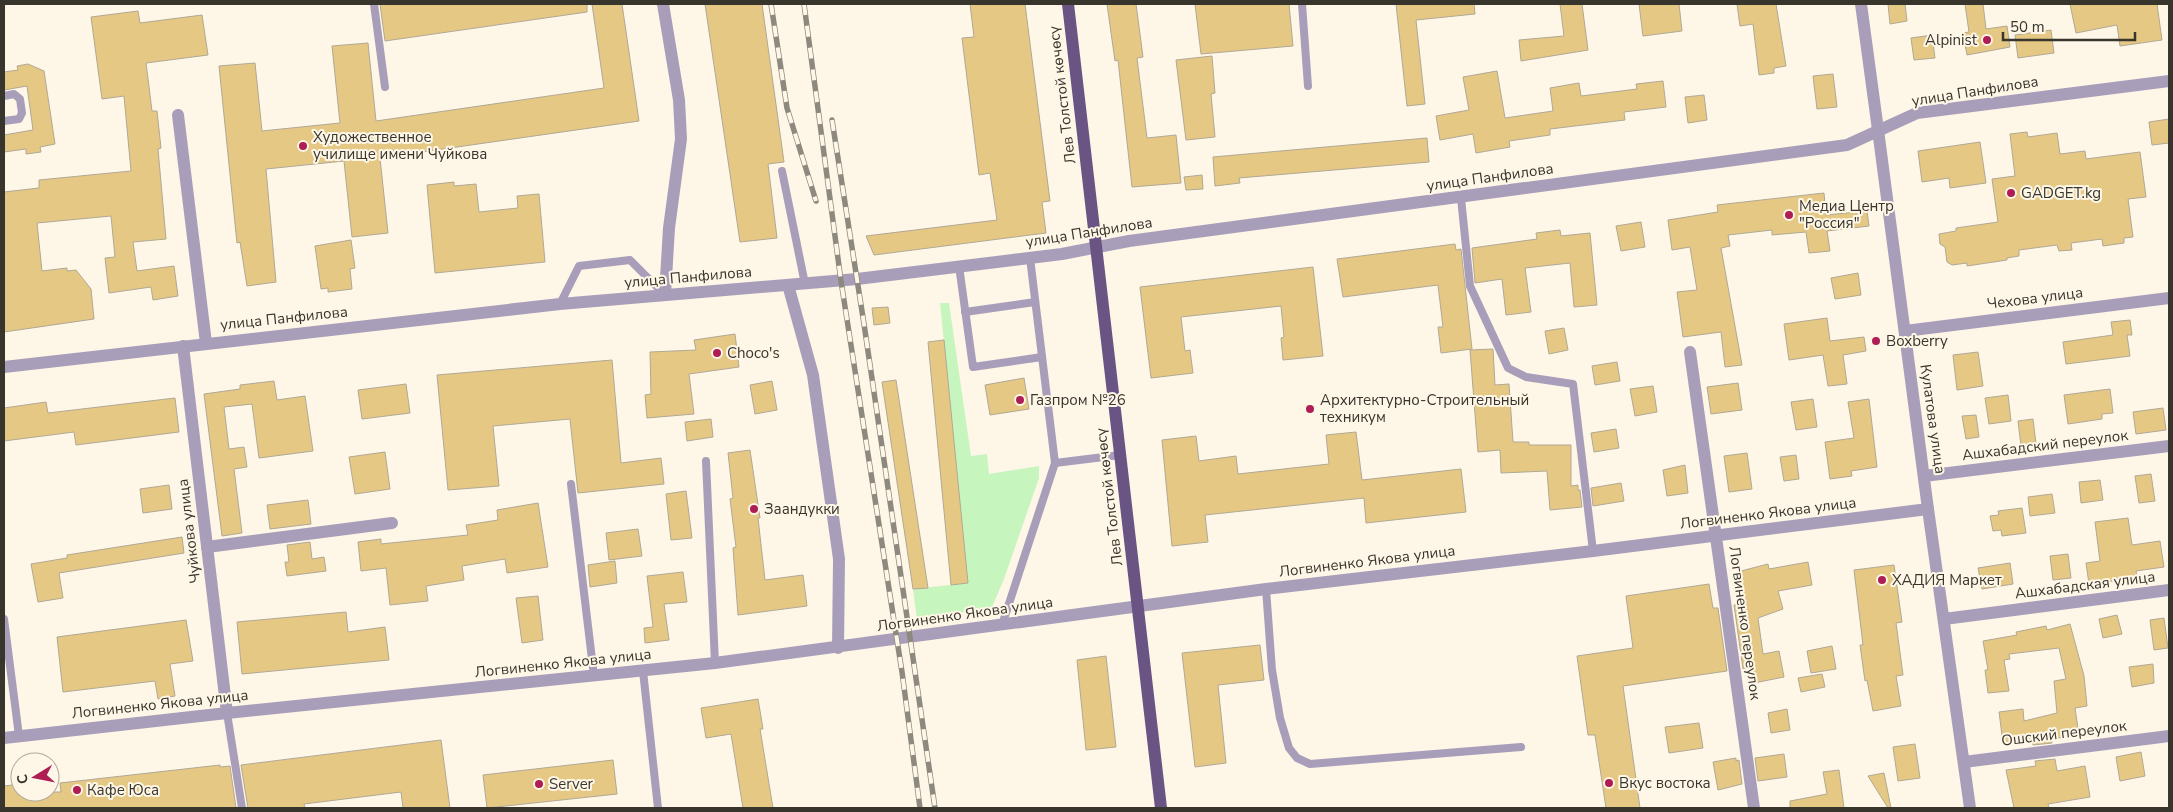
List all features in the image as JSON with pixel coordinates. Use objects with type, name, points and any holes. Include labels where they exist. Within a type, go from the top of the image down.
[{"type":"main road","name":"Лев Толстой көчөсү","points":[[1068,4],[1161,808]]},
{"type":"street","points":[[663,4],[679,100],[682,140],[669,228],[665,295]]},
{"type":"street","name":"Кулатова улица","points":[[1861,4],[1970,808]]},
{"type":"street","name":"улица Панфилова","points":[[4,367],[560,304],[805,284],[1030,258],[1096,246],[1848,145],[1917,113],[2169,81]]},
{"type":"street","points":[[178,115],[206,344]]},
{"type":"street","points":[[788,285],[813,375],[839,559],[838,648]]},
{"type":"street","name":"Чехова улица","points":[[1905,331],[2169,298]]},
{"type":"street","name":"Чуйкова улица","points":[[183,346],[227,713]]},
{"type":"street","name":"Логвиненко переулок","points":[[1690,352],[1754,808]]},
{"type":"street","name":"Ашхабадский переулок","points":[[1924,476],[2169,446]]},
{"type":"street","name":"Логвиненко Якова улица","points":[[4,738],[715,663],[838,648],[1266,589],[1593,551],[1928,509]]},
{"type":"street","points":[[207,547],[392,523]]},
{"type":"street","name":"Ашхабадская улица","points":[[1944,619],[2169,590]]},
{"type":"street","name":"Ошский переулок","points":[[1964,762],[2169,736]]},
{"type":"lane","points":[[374,4],[385,87]]},
{"type":"lane","points":[[1302,4],[1308,86]]},
{"type":"lane","points":[[4,96],[14,94],[20,99],[22,113],[18,119],[4,121]]},
{"type":"lane","points":[[782,171],[805,284]]},
{"type":"lane","points":[[1461,198],[1470,286],[1508,368],[1526,377],[1573,384],[1593,551]]},
{"type":"lane","points":[[1002,625],[1055,463],[1030,258]]},
{"type":"lane","points":[[560,304],[579,266],[630,260],[665,295]]},
{"type":"lane","points":[[959,266],[973,367],[1042,357]]},
{"type":"lane","points":[[965,312],[1035,302]]},
{"type":"lane","points":[[1055,463],[1120,455]]},
{"type":"lane","points":[[706,461],[715,663]]},
{"type":"lane","points":[[571,484],[594,676]]},
{"type":"lane","points":[[1266,589],[1272,670],[1280,718],[1289,748],[1297,758],[1310,764],[1521,747]]},
{"type":"lane","points":[[4,619],[19,736]]},
{"type":"lane","points":[[643,671],[658,808]]},
{"type":"lane","points":[[227,713],[242,808]]},
{"type":"green space","points":[[940,303],[949,303],[971,456],[987,454],[989,474],[1039,466],[1039,478],[1004,579],[992,607],[917,620],[913,589],[968,583]]},
{"type":"building","points":[[380,4],[587,4],[587,12],[385,41]]},
{"type":"building","points":[[592,4],[622,4],[639,121],[380,158],[388,233],[352,237],[344,161],[266,169],[276,282],[247,286],[240,242],[237,243],[219,66],[255,63],[262,131],[340,123],[332,46],[368,43],[376,121],[604,88]]},
{"type":"building","points":[[705,4],[762,4],[784,162],[768,164],[777,238],[740,242]]},
{"type":"building","points":[[970,4],[1025,4],[1050,201],[1042,202],[1046,233],[874,255],[866,236],[997,220],[990,173],[979,175],[962,38],[974,37]]},
{"type":"building","points":[[1107,4],[1136,4],[1143,57],[1137,58],[1147,138],[1176,135],[1181,183],[1132,187],[1118,60],[1115,61]]},
{"type":"building","points":[[1195,4],[1289,4],[1293,46],[1201,54]]},
{"type":"building","points":[[1396,4],[1474,4],[1475,14],[1416,20],[1425,104],[1407,106]]},
{"type":"building","points":[[1560,4],[1582,4],[1588,50],[1521,61],[1519,40],[1564,36]]},
{"type":"building","points":[[1639,4],[1679,4],[1682,31],[1643,36]]},
{"type":"building","points":[[1737,4],[1776,4],[1786,66],[1774,68],[1774,73],[1759,75],[1753,24],[1740,26]]},
{"type":"building","points":[[1888,4],[1905,4],[1907,21],[1890,24]]},
{"type":"building","name":"Alpinist","points":[[1965,4],[1983,4],[1986,29],[2007,26],[2010,47],[1967,55],[1963,33],[1969,32]]},
{"type":"building","points":[[2070,4],[2157,4],[2162,40],[2120,46],[2117,25],[2076,33]]},
{"type":"building","points":[[138,11],[140,23],[202,15],[208,55],[146,63],[152,111],[157,111],[161,148],[158,149],[166,239],[133,242],[137,271],[174,266],[178,296],[153,300],[151,287],[109,293],[105,258],[115,257],[111,216],[37,223],[42,271],[67,268],[67,271],[76,270],[91,289],[94,319],[4,332],[4,192],[39,188],[39,180],[131,171],[124,96],[102,99],[91,17]]},
{"type":"building","points":[[2051,30],[2054,53],[2018,58],[2015,35]]},
{"type":"building","points":[[1932,35],[1935,58],[1914,60],[1911,38]]},
{"type":"building","points":[[1212,56],[1215,93],[1211,94],[1215,137],[1186,140],[1176,60]]},
{"type":"building","points":[[28,64],[44,71],[55,144],[40,147],[41,152],[26,154],[26,149],[4,152],[4,135],[33,130],[27,86],[4,90],[4,72],[18,70],[17,66]]},
{"type":"building","points":[[1497,71],[1505,118],[1553,111],[1550,88],[1579,83],[1581,96],[1637,89],[1636,84],[1663,81],[1666,107],[1624,112],[1625,120],[1550,129],[1550,135],[1509,141],[1510,147],[1476,153],[1473,134],[1440,140],[1436,116],[1469,110],[1463,77]]},
{"type":"building","points":[[1833,74],[1837,107],[1817,109],[1813,76]]},
{"type":"building","points":[[1704,95],[1707,120],[1688,123],[1685,97]]},
{"type":"building","points":[[2169,119],[2169,143],[2152,145],[2149,122]]},
{"type":"building","points":[[2027,132],[2028,137],[2057,133],[2060,154],[2085,151],[2086,159],[2140,152],[2146,197],[2128,199],[2133,237],[2124,238],[2124,243],[2103,246],[2102,239],[2071,243],[2072,250],[2059,251],[2057,245],[2019,250],[2019,256],[2007,258],[2007,260],[1967,266],[1967,263],[1952,265],[1947,262],[1945,247],[1940,244],[1939,234],[1956,231],[1956,228],[1998,222],[1992,179],[2015,176],[2010,134]]},
{"type":"building","points":[[1427,138],[1429,162],[1239,178],[1240,183],[1215,186],[1213,157]]},
{"type":"building","points":[[1980,142],[1986,183],[1950,188],[1949,178],[1922,182],[1918,151]]},
{"type":"building","points":[[1202,175],[1203,189],[1186,190],[1184,177]]},
{"type":"building","points":[[454,182],[454,186],[476,184],[479,212],[518,208],[517,196],[539,194],[545,262],[435,273],[427,185]]},
{"type":"building","points":[[1824,193],[1826,215],[1867,211],[1869,226],[1827,231],[1830,251],[1809,253],[1806,232],[1772,235],[1772,230],[1728,235],[1730,246],[1721,248],[1742,365],[1725,367],[1721,332],[1683,337],[1677,292],[1697,290],[1690,247],[1672,250],[1668,220],[1718,212],[1717,205]]},
{"type":"building","points":[[1641,222],[1645,247],[1621,251],[1616,226]]},
{"type":"building","points":[[1560,230],[1561,236],[1590,233],[1597,305],[1574,307],[1570,263],[1525,268],[1531,312],[1506,315],[1502,279],[1475,283],[1472,248],[1537,239],[1536,233]]},
{"type":"building","points":[[351,240],[355,268],[350,269],[352,289],[328,292],[328,288],[321,289],[315,246]]},
{"type":"building","points":[[1455,244],[1456,250],[1461,249],[1472,349],[1441,353],[1438,327],[1443,327],[1438,285],[1343,297],[1337,259]]},
{"type":"building","points":[[1313,267],[1323,356],[1283,360],[1281,338],[1284,337],[1281,306],[1181,317],[1185,351],[1190,350],[1193,373],[1151,378],[1140,287]]},
{"type":"building","points":[[1858,273],[1861,295],[1835,299],[1831,278]]},
{"type":"building","points":[[888,307],[890,323],[874,325],[872,308]]},
{"type":"building","points":[[1827,318],[1830,341],[1864,337],[1866,351],[1843,355],[1847,384],[1828,386],[1823,355],[1789,360],[1784,324]]},
{"type":"building","points":[[2130,320],[2132,335],[2127,335],[2130,356],[2066,364],[2063,342],[2113,335],[2111,322]]},
{"type":"building","points":[[1564,328],[1568,350],[1549,354],[1545,331]]},
{"type":"building","points":[[735,334],[739,367],[689,374],[694,414],[647,418],[645,395],[651,394],[650,352],[696,350],[694,340]]},
{"type":"building","points":[[944,340],[968,583],[951,585],[928,342]]},
{"type":"building","points":[[1493,349],[1495,385],[1509,384],[1513,442],[1529,442],[1529,445],[1571,445],[1571,486],[1578,485],[1582,507],[1550,510],[1547,471],[1501,473],[1500,450],[1478,452],[1470,350]]},
{"type":"building","points":[[1978,352],[1983,386],[1957,390],[1953,355]]},
{"type":"building","points":[[612,360],[621,463],[661,458],[664,484],[578,493],[570,419],[493,426],[499,486],[448,490],[437,375]]},
{"type":"building","points":[[1617,362],[1620,381],[1595,385],[1592,366]]},
{"type":"building","points":[[1024,378],[1029,409],[990,415],[985,385]]},
{"type":"building","points":[[896,380],[928,588],[913,589],[882,382]]},
{"type":"building","points":[[274,381],[277,400],[305,396],[313,451],[259,458],[252,404],[224,407],[229,449],[244,447],[247,467],[234,469],[242,533],[222,536],[204,394],[240,389],[240,385]]},
{"type":"building","points":[[772,381],[777,410],[755,414],[750,385]]},
{"type":"building","points":[[1738,383],[1742,410],[1711,414],[1707,387]]},
{"type":"building","points":[[406,384],[410,413],[362,419],[358,390]]},
{"type":"building","points":[[1653,386],[1657,412],[1635,416],[1630,389]]},
{"type":"building","points":[[2110,389],[2113,413],[2102,414],[2102,419],[2068,424],[2064,395]]},
{"type":"building","points":[[2008,395],[2011,421],[1989,424],[1985,398]]},
{"type":"building","points":[[175,398],[179,432],[76,445],[74,432],[4,441],[4,408],[46,402],[48,413]]},
{"type":"building","points":[[1813,399],[1817,427],[1796,430],[1791,402]]},
{"type":"building","points":[[1869,399],[1877,467],[1851,471],[1852,476],[1830,479],[1825,442],[1854,438],[1848,402]]},
{"type":"building","points":[[2163,408],[2166,430],[2136,434],[2133,412]]},
{"type":"building","points":[[1976,415],[1979,437],[1966,439],[1962,416]]},
{"type":"building","points":[[711,419],[713,437],[687,441],[685,422]]},
{"type":"building","points":[[2033,419],[2036,444],[2021,446],[2018,421]]},
{"type":"building","points":[[1616,429],[1619,448],[1594,452],[1591,433]]},
{"type":"building","points":[[1356,432],[1362,480],[1461,469],[1466,512],[1366,523],[1364,498],[1205,515],[1208,542],[1172,546],[1162,440],[1196,436],[1199,461],[1236,456],[1238,474],[1329,464],[1326,435]]},
{"type":"building","points":[[750,450],[760,518],[758,518],[765,580],[803,575],[807,606],[738,615],[733,548],[736,547],[730,499],[733,498],[728,453]]},
{"type":"building","points":[[385,452],[390,489],[355,494],[349,457]]},
{"type":"building","points":[[1747,453],[1752,489],[1729,492],[1724,456]]},
{"type":"building","points":[[1796,455],[1799,479],[1784,481],[1780,457]]},
{"type":"building","points":[[1685,465],[1688,493],[1667,496],[1663,470]]},
{"type":"building","points":[[2151,474],[2155,501],[2139,503],[2135,476]]},
{"type":"building","points":[[2100,480],[2103,500],[2081,503],[2079,482]]},
{"type":"building","points":[[1621,483],[1624,501],[1593,506],[1591,488]]},
{"type":"building","points":[[169,485],[172,509],[143,513],[140,489]]},
{"type":"building","points":[[686,491],[692,538],[671,540],[666,494]]},
{"type":"building","points":[[2052,494],[2055,513],[2030,516],[2028,497]]},
{"type":"building","points":[[308,500],[311,524],[270,529],[267,505]]},
{"type":"building","points":[[538,503],[548,567],[507,573],[505,559],[462,566],[464,580],[426,586],[428,601],[390,605],[386,568],[361,571],[358,542],[381,539],[381,544],[468,535],[466,525],[498,520],[497,510]]},
{"type":"building","points":[[2022,508],[2026,533],[2002,536],[2001,530],[1993,531],[1990,516],[1999,515],[1998,511]]},
{"type":"building","points":[[2128,518],[2132,545],[2160,541],[2164,567],[2136,571],[2137,578],[2089,584],[2086,563],[2100,561],[2095,522]]},
{"type":"building","points":[[638,529],[642,556],[609,560],[606,533]]},
{"type":"building","points":[[182,537],[184,553],[59,573],[63,598],[38,602],[31,564],[67,558],[67,555]]},
{"type":"building","points":[[310,542],[312,559],[324,557],[326,571],[287,576],[285,562],[289,562],[287,545]]},
{"type":"building","points":[[2068,554],[2071,578],[2053,580],[2050,556]]},
{"type":"building","points":[[615,561],[617,583],[590,587],[588,565]]},
{"type":"building","points":[[1808,562],[1812,585],[1778,591],[1783,609],[1758,618],[1763,654],[1779,651],[1784,677],[1749,684],[1746,669],[1743,669],[1734,605],[1742,604],[1737,572],[1768,564],[1769,569]]},
{"type":"building","points":[[2010,563],[2013,584],[1982,589],[1978,568]]},
{"type":"building","points":[[1894,565],[1902,622],[1896,623],[1903,675],[1896,676],[1901,706],[1873,711],[1867,680],[1865,681],[1860,645],[1863,645],[1854,570]]},
{"type":"building","points":[[683,572],[687,602],[664,604],[669,640],[645,643],[644,628],[653,627],[647,576]]},
{"type":"building","points":[[1709,584],[1713,608],[1718,608],[1727,671],[1623,686],[1640,808],[1606,808],[1595,735],[1588,735],[1577,656],[1633,648],[1626,596]]},
{"type":"building","points":[[538,596],[543,640],[522,643],[516,598]]},
{"type":"building","points":[[346,612],[348,632],[385,627],[389,660],[242,674],[237,622]]},
{"type":"building","points":[[2117,615],[2122,634],[2103,638],[2099,619]]},
{"type":"building","points":[[2164,618],[2168,648],[2154,650],[2150,620]]},
{"type":"building","points":[[186,620],[193,661],[170,664],[175,696],[158,699],[155,681],[63,692],[57,637]]},
{"type":"building","points":[[2070,624],[2084,676],[2087,706],[2075,708],[2079,735],[2051,739],[2052,743],[2033,745],[2032,739],[2003,743],[1999,712],[2023,709],[2024,721],[2057,713],[2054,681],[2066,679],[2059,648],[2009,654],[2010,659],[2004,660],[2009,691],[1988,693],[1985,670],[1988,670],[1983,641],[2017,635],[2016,632],[2046,626],[2047,630]]},
{"type":"building","points":[[1260,645],[1264,680],[1218,685],[1226,763],[1195,767],[1182,653]]},
{"type":"building","points":[[1832,646],[1836,669],[1811,673],[1807,651]]},
{"type":"building","points":[[1106,656],[1116,747],[1086,750],[1077,660]]},
{"type":"building","points":[[2153,664],[2154,683],[2132,687],[2129,667]]},
{"type":"building","points":[[1822,674],[1825,687],[1801,692],[1798,678]]},
{"type":"building","points":[[758,699],[763,729],[760,729],[773,808],[743,808],[731,734],[706,738],[701,708]]},
{"type":"building","points":[[1787,709],[1790,730],[1771,733],[1768,713]]},
{"type":"building","points":[[1699,723],[1703,748],[1669,753],[1665,727]]},
{"type":"building","points":[[441,740],[450,808],[403,808],[401,792],[304,804],[305,808],[248,808],[241,765]]},
{"type":"building","points":[[1915,744],[1920,778],[1898,781],[1893,747]]},
{"type":"building","points":[[2141,752],[2145,776],[2120,781],[2116,757]]},
{"type":"building","points":[[1784,754],[1787,777],[1758,781],[1755,758]]},
{"type":"building","points":[[1736,758],[1736,761],[1739,760],[1742,784],[1718,790],[1713,762]]},
{"type":"building","points":[[2055,759],[2057,771],[2085,766],[2090,797],[2048,804],[2049,808],[2014,808],[2006,770],[2036,766],[2035,761]]},
{"type":"building","points":[[613,760],[617,794],[487,808],[483,775]]},
{"type":"building","points":[[220,765],[220,767],[230,766],[236,808],[4,808],[4,786],[10,785],[10,802],[60,802],[60,783]]},
{"type":"building","points":[[1839,770],[1844,808],[1790,808],[1790,801],[1827,794],[1823,772]]},
{"type":"building","points":[[1884,773],[1891,808],[1888,808],[1868,776]]},
{"type":"railway","points":[[771,4],[787,108],[816,201]]},
{"type":"railway","points":[[804,4],[841,281],[902,672],[920,808]]},
{"type":"railway","points":[[832,120],[935,808]]},
{"type":"place","name":"Alpinist","points":[[1987,40]]},
{"type":"place","name":"Художественное училище имени Чуйкова","points":[[303,146]]},
{"type":"place","name":"GADGET.kg","points":[[2011,193]]},
{"type":"place","name":"Медиа Центр \"Россия\"","points":[[1789,215]]},
{"type":"place","name":"Boxberry","points":[[1876,341]]},
{"type":"place","name":"Choco's","points":[[717,353]]},
{"type":"place","name":"Газпром №26","points":[[1020,400]]},
{"type":"place","name":"Архитектурно-Строительный техникум","points":[[1310,409]]},
{"type":"place","name":"Заандукки","points":[[754,509]]},
{"type":"place","name":"ХАДИЯ Маркет","points":[[1882,580]]},
{"type":"place","name":"Вкус востока","points":[[1609,783]]},
{"type":"place","name":"Server","points":[[539,784]]},
{"type":"place","name":"Кафе Юса","points":[[77,790]]}]
